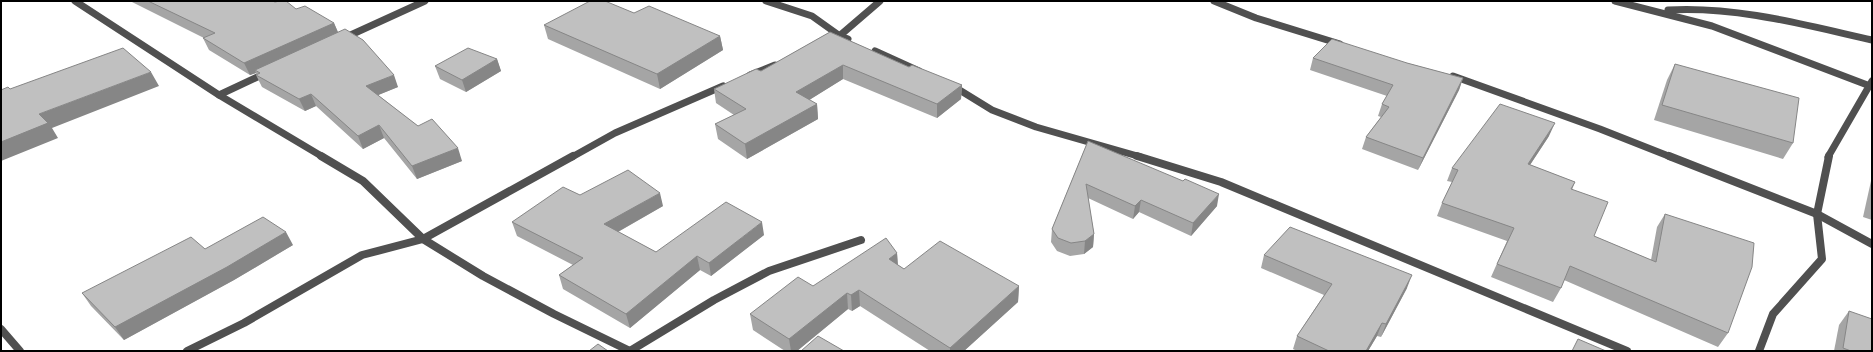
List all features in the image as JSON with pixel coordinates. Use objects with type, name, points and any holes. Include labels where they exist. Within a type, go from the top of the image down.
[{"type":"street","points":[[75,1],[219,95],[363,181],[423,238],[483,276],[554,314],[630,351],[714,300],[769,271],[862,240]]},
{"type":"street","points":[[336,42],[425,1]]},
{"type":"street","points":[[766,1],[812,16],[840,36],[854,42]]},
{"type":"street","points":[[827,42],[840,36],[880,1]]},
{"type":"street","points":[[1214,1],[1256,18],[1351,47]]},
{"type":"street","points":[[1615,1],[1655,10],[1712,26],[1871,84],[1829,154],[1817,214],[1822,259],[1773,314],[1759,351]]},
{"type":"street","points":[[1655,10],[1686,9],[1760,15],[1872,40]]},
{"type":"street","points":[[868,48],[924,73]]},
{"type":"street","points":[[187,351],[244,323],[362,256],[423,238],[615,133],[781,62]]},
{"type":"street","points":[[219,95],[272,70]]},
{"type":"street","points":[[1442,73],[1505,94],[1600,129],[1817,214],[1872,244]]},
{"type":"street","points":[[946,82],[992,110],[1036,127],[1102,144],[1220,182],[1627,351]]},
{"type":"street","points":[[1,329],[20,351]]},
{"type":"building","points":[[148,1],[286,1],[296,9],[305,6],[334,23],[244,63],[203,38],[215,33]]},
{"type":"building","points":[[590,1],[605,1],[634,13],[649,6],[720,36],[657,74],[544,25]]},
{"type":"building","points":[[345,29],[363,40],[394,75],[366,86],[418,126],[432,119],[458,148],[412,166],[379,125],[358,136],[311,94],[299,99],[256,75],[260,73],[255,70]]},
{"type":"building","points":[[830,32],[909,67],[912,65],[962,85],[937,104],[843,65],[796,92],[817,104],[745,144],[715,124],[746,109],[714,89],[756,69],[761,71]]},
{"type":"building","points":[[1332,39],[1407,63],[1463,78],[1423,158],[1366,137],[1389,107],[1382,104],[1393,85],[1313,58]]},
{"type":"building","points":[[123,48],[151,72],[39,114],[48,123],[1,142],[1,90],[8,87],[10,89]]},
{"type":"building","points":[[468,48],[497,59],[462,80],[435,66]]},
{"type":"building","points":[[1675,64],[1799,98],[1793,143],[1662,105]]},
{"type":"building","points":[[1500,104],[1555,123],[1528,164],[1575,182],[1571,189],[1608,202],[1594,236],[1656,262],[1665,214],[1754,243],[1752,267],[1728,333],[1570,266],[1561,288],[1497,264],[1514,228],[1442,203],[1458,170],[1452,168]]},
{"type":"building","points":[[1088,141],[1183,181],[1185,179],[1219,194],[1193,223],[1141,200],[1135,206],[1086,184],[1094,234],[1085,241],[1071,243],[1058,238],[1052,229]]},
{"type":"building","points":[[628,170],[660,193],[604,224],[656,252],[726,202],[762,222],[709,263],[697,256],[626,314],[559,275],[583,258],[512,222],[563,187],[580,195]]},
{"type":"building","points":[[263,217],[286,232],[227,267],[115,327],[82,293],[191,237],[205,249]]},
{"type":"building","points":[[1290,227],[1412,275],[1386,324],[1382,323],[1366,351],[1329,351],[1297,336],[1332,284],[1264,255]]},
{"type":"building","points":[[886,238],[897,253],[889,259],[904,269],[940,241],[1019,286],[950,348],[859,290],[851,295],[847,293],[789,339],[750,314],[798,277],[813,286]]},
{"type":"building","points":[[1849,311],[1872,319],[1872,351],[1851,351],[1843,348]]},
{"type":"building","points":[[818,336],[844,351],[801,351]]},
{"type":"building","points":[[1578,339],[1606,351],[1572,351]]},
{"type":"building","points":[[598,344],[608,351],[589,351]]}]
